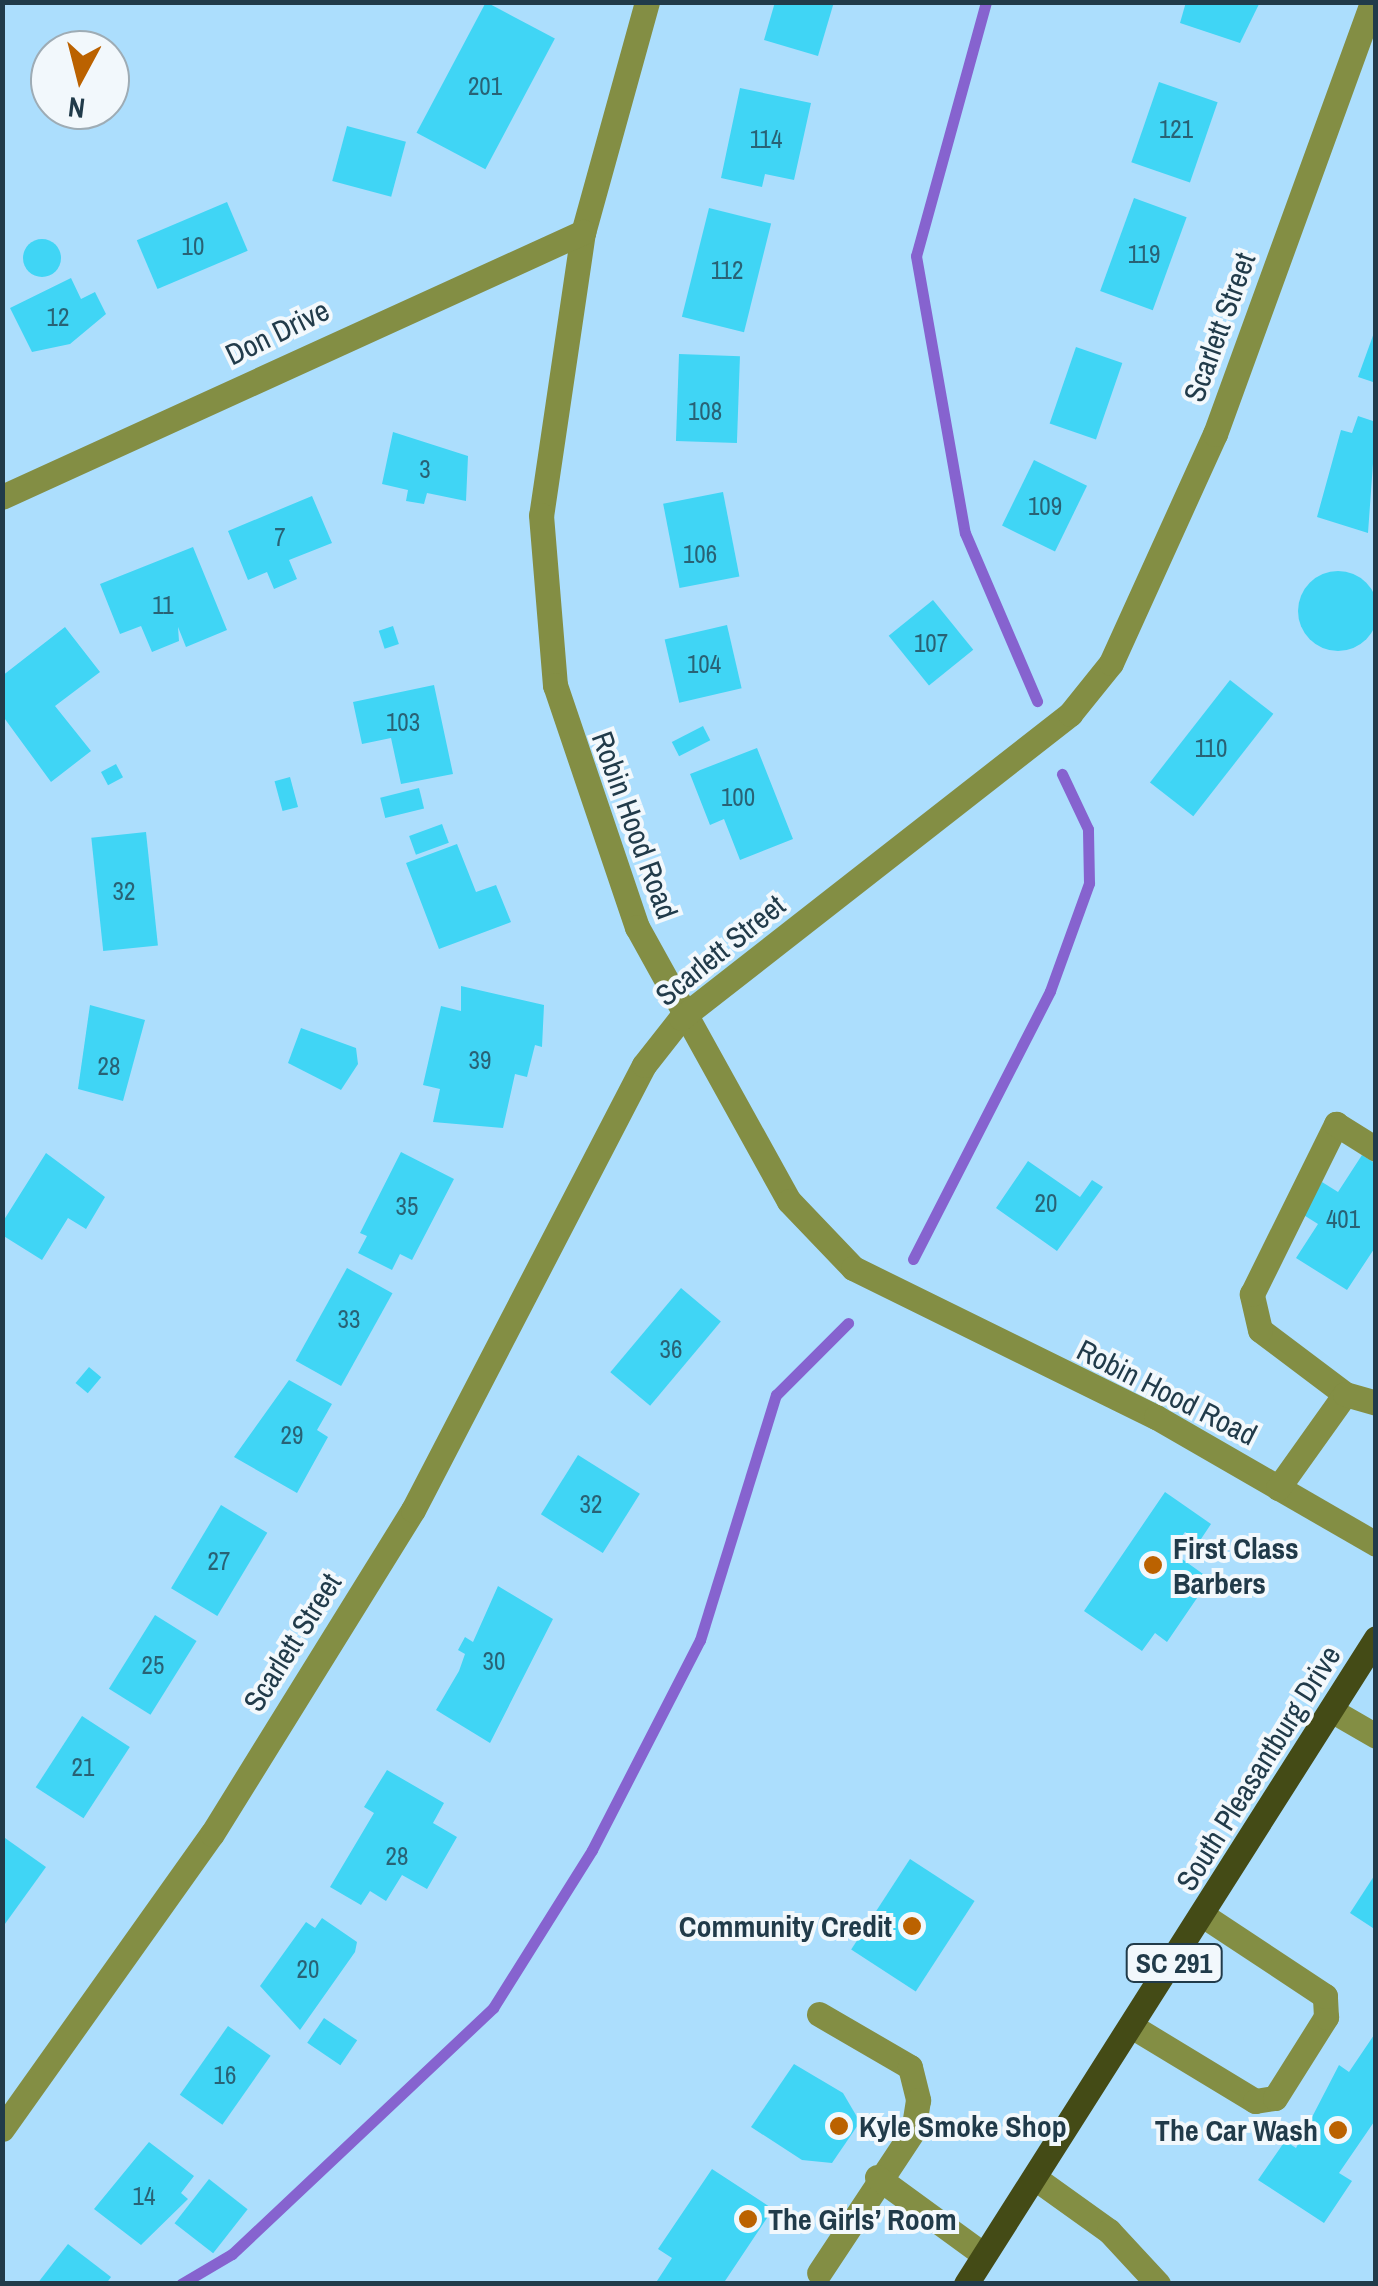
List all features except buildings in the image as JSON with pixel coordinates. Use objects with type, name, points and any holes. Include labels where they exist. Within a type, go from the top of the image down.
[{"type":"main road","name":"South Pleasantburg Drive","points":[[966,2284],[1204,1916],[1376,1638]]},
{"type":"street","name":"Robin Hood Road","points":[[647,2],[582,232],[550,423],[542,612],[598,832],[681,1018],[789,1202],[853,1268],[1278,1488],[1376,1544]]},
{"type":"street","name":"Scarlett Street","points":[[2,2130],[212,1834],[413,1510],[618,1112],[681,1018],[1070,714],[1111,663],[1215,434],[1372,2]]},
{"type":"street","name":"Don Drive","points":[[2,497],[582,232]]},
{"type":"street","points":[[1376,1149],[1336,1124],[1252,1294],[1260,1330],[1345,1394],[1376,1403]]},
{"type":"street","points":[[1278,1488],[1345,1394]]},
{"type":"street","points":[[1331,1710],[1376,1736]]},
{"type":"street","points":[[1133,2027],[1255,2100],[1275,2098],[1326,2017],[1325,1996],[1204,1916]]},
{"type":"street","points":[[819,2014],[910,2068],[912,2132],[877,2177],[821,2280]]},
{"type":"street","points":[[877,2177],[984,2255]]},
{"type":"street","points":[[1035,2178],[1109,2231],[1158,2284]]},
{"type":"waterway","points":[[986,2],[916,256],[965,533],[1037,701]]},
{"type":"waterway","points":[[913,1259],[1050,991],[1089,883],[1088,829],[1062,774]]},
{"type":"waterway","points":[[181,2284],[232,2254],[493,2008],[592,1850],[700,1640],[776,1395],[848,1323]]},
{"type":"place","name":"First Class Barbers","points":[[1153,1565]]},
{"type":"place","name":"Community Credit","points":[[912,1926]]},
{"type":"place","name":"Kyle Smoke Shop","points":[[839,2126]]},
{"type":"place","name":"The Car Wash","points":[[1338,2130]]},
{"type":"place","name":"The Girls’ Room","points":[[748,2219]]}]
